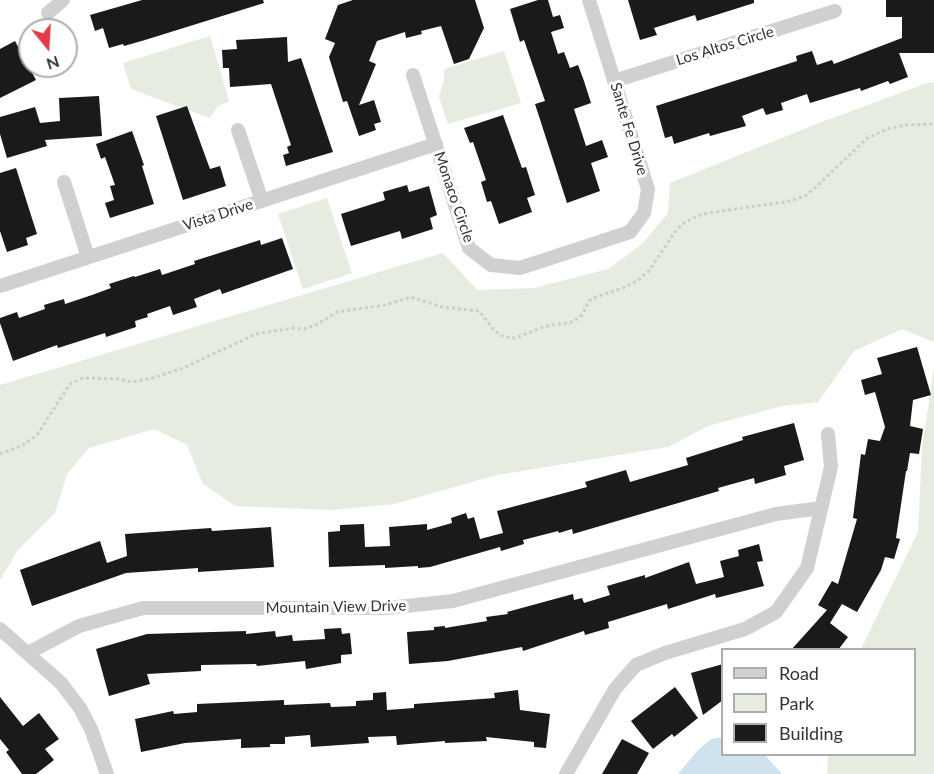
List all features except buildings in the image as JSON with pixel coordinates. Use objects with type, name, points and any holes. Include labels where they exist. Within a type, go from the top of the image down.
[{"type":"street","points":[[48,13],[63,0]]},
{"type":"street","name":"Sante Fe Drive","points":[[573,251],[630,232],[644,213],[648,189],[589,0]]},
{"type":"street","name":"Los Altos Circle","points":[[614,81],[835,11]]},
{"type":"street","name":"Monaco Circle","points":[[413,75],[469,248],[491,265],[520,268],[573,251]]},
{"type":"street","points":[[238,130],[262,201]]},
{"type":"street","name":"Vista Drive","points":[[0,286],[436,144]]},
{"type":"street","points":[[64,182],[88,257]]},
{"type":"street","points":[[566,774],[615,689],[636,665],[665,653],[745,629],[776,612],[807,568],[831,467],[828,434]]},
{"type":"street","name":"Mountain View Drive","points":[[28,653],[79,627],[143,608],[387,608],[453,601],[776,514],[821,508]]},
{"type":"street","points":[[0,629],[61,683],[80,708],[91,729],[107,774]]},
{"type":"path","points":[[0,454],[23,445],[37,435],[70,384],[83,378],[119,379],[131,382],[153,378],[183,368],[256,334],[293,327],[304,329],[316,325],[337,312],[385,305],[411,297],[442,307],[479,311],[504,337],[515,338],[546,326],[572,322],[582,315],[593,298],[623,288],[648,272],[675,232],[684,223],[708,213],[791,201],[816,188],[866,139],[887,129],[934,123]]},
{"type":"green space","points":[[210,36],[229,101],[217,107],[210,118],[131,89],[123,63]]},
{"type":"green space","points":[[504,51],[521,103],[448,124],[439,97],[444,80],[444,69]]},
{"type":"green space","points":[[930,82],[934,83],[934,342],[902,329],[854,351],[818,402],[782,406],[708,426],[668,447],[497,475],[394,504],[332,510],[235,506],[203,484],[187,445],[154,429],[89,448],[67,474],[55,513],[18,550],[0,580],[0,385],[443,253],[477,290],[534,288],[608,269],[642,244],[668,213],[670,183],[819,123]]},
{"type":"green space","points":[[327,198],[352,273],[303,289],[278,214]]},
{"type":"green space","points":[[934,368],[934,774],[827,774],[828,756],[916,756],[916,648],[861,648],[918,532],[922,448]]},
{"type":"water","points":[[721,737],[721,756],[766,756],[782,774],[678,774],[697,751],[711,739]]}]
